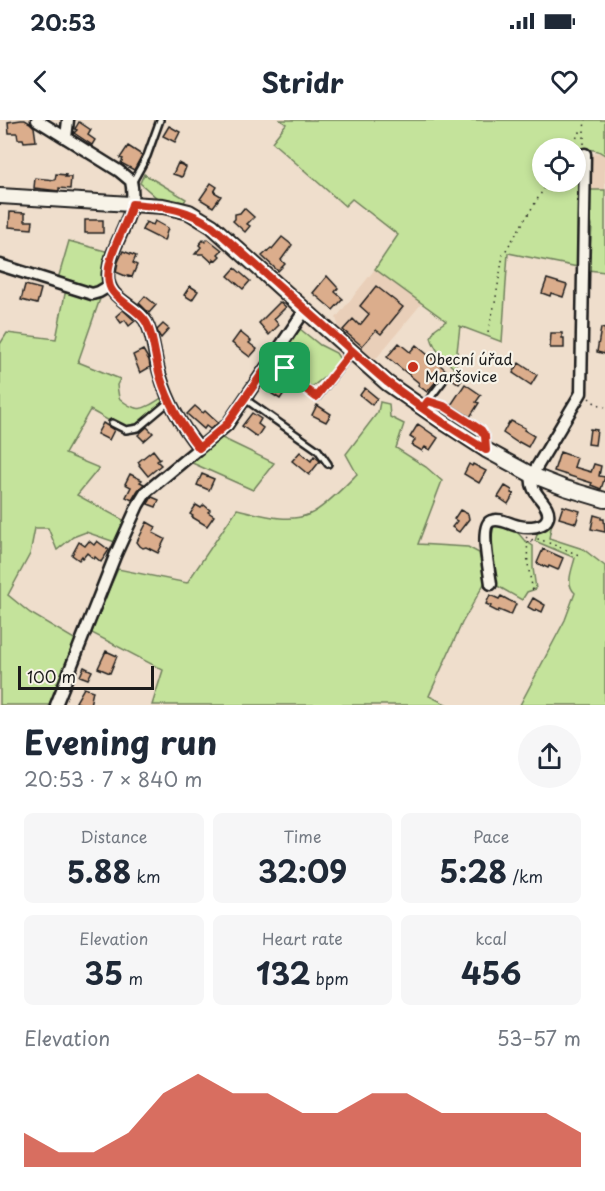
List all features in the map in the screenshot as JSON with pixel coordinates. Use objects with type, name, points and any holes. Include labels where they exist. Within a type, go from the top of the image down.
[{"type":"main road","points":[[0,196],[132,204],[177,209],[200,218],[226,238],[387,382],[425,405],[486,450],[532,475],[605,501]]},
{"type":"street","points":[[37,120],[118,171],[132,183],[130,215],[112,257],[108,273],[109,286],[118,298],[139,312],[148,326],[160,375],[170,401],[199,448]]},
{"type":"street","points":[[66,138],[68,120]]},
{"type":"street","points":[[491,585],[485,540],[488,523],[491,520],[500,520],[519,526],[537,526],[542,525],[548,518],[548,511],[531,485],[532,475],[581,393],[584,192]]},
{"type":"street","points":[[0,265],[92,294],[109,286]]},
{"type":"street","points":[[56,705],[92,619],[115,556],[146,492],[226,425],[305,310]]},
{"type":"lane","points":[[132,183],[147,156],[160,120]]},
{"type":"lane","points":[[316,397],[352,351]]},
{"type":"lane","points":[[425,405],[443,381]]},
{"type":"lane","points":[[245,399],[318,450],[328,464]]},
{"type":"lane","points":[[112,423],[126,430],[138,428],[170,401]]},
{"type":"path","points":[[577,138],[586,120]]},
{"type":"path","points":[[584,127],[584,138]]},
{"type":"path","points":[[488,332],[503,255],[543,192]]},
{"type":"path","points":[[280,348],[282,361],[290,377],[316,397]]},
{"type":"path","points":[[581,393],[605,407]]},
{"type":"path","points":[[533,590],[528,570],[528,540],[539,539],[579,555]]},
{"type":"shaded area","points":[[600,152],[605,155],[605,190],[589,190],[589,156]]},
{"type":"shaded area","points":[[375,269],[422,303],[375,360],[340,330],[336,318]]},
{"type":"green space","points":[[280,120],[605,120],[605,155],[594,150],[586,150],[586,138],[532,138],[532,192],[580,192],[578,267],[508,253],[502,342],[460,326],[455,369],[437,351],[431,337],[435,329],[446,321],[375,269],[398,235],[352,199],[345,206],[272,142],[286,124]]},
{"type":"green space","points":[[144,174],[186,199],[183,204],[157,198],[140,183]]},
{"type":"green space","points":[[589,190],[605,190],[605,272],[588,270],[592,225],[589,212]]},
{"type":"green space","points":[[69,241],[109,252],[106,275],[97,288],[92,290],[58,279]]},
{"type":"green space","points":[[66,289],[101,296],[78,362],[120,379],[117,385],[119,398],[131,406],[145,407],[163,397],[164,401],[145,419],[127,426],[112,423],[90,410],[65,454],[99,468],[77,495],[125,521],[115,542],[86,532],[73,537],[57,550],[48,528],[35,528],[30,554],[8,595],[30,613],[76,640],[49,705],[0,705],[0,344],[7,333],[56,339]]},
{"type":"green space","points":[[300,329],[320,345],[336,353],[341,361],[312,387],[297,377],[284,351],[292,334]]},
{"type":"green space","points":[[380,402],[389,404],[390,417],[404,424],[396,448],[426,467],[442,481],[418,544],[468,547],[479,553],[485,582],[462,623],[429,696],[448,705],[152,705],[163,670],[90,632],[118,569],[187,583],[237,509],[283,518],[301,517],[315,511],[357,474],[346,454],[378,412]]},
{"type":"green space","points":[[220,437],[274,463],[253,490],[190,462]]},
{"type":"green space","points":[[552,523],[549,538],[583,549],[605,566],[605,705],[520,705],[565,620],[575,593],[570,581],[575,558],[535,541],[538,531]]},
{"type":"green space","points":[[493,524],[513,527],[524,540],[533,546],[536,589],[527,592],[522,600],[494,584],[489,537]]},
{"type":"building","points":[[25,120],[34,127],[36,141],[24,142],[23,139],[18,139],[17,133],[9,133],[8,122]]},
{"type":"building","points":[[79,122],[91,130],[88,135],[95,140],[92,145],[74,133]]},
{"type":"building","points":[[169,126],[180,132],[175,142],[163,136]]},
{"type":"building","points":[[128,146],[142,155],[134,170],[121,163],[123,159],[120,158]]},
{"type":"building","points":[[178,163],[186,167],[182,177],[173,174]]},
{"type":"building","points":[[56,174],[71,177],[70,189],[59,188],[59,191],[34,188],[35,178],[55,180]]},
{"type":"building","points":[[211,183],[217,187],[214,192],[221,196],[213,207],[200,199]]},
{"type":"building","points":[[244,208],[254,217],[247,224],[250,226],[245,232],[233,221],[235,214],[240,213]]},
{"type":"building","points":[[10,212],[25,213],[25,221],[33,221],[32,229],[9,227]]},
{"type":"building","points":[[85,220],[103,220],[103,233],[85,233]]},
{"type":"building","points":[[155,221],[168,228],[164,241],[142,230],[146,222],[153,225]]},
{"type":"building","points":[[282,237],[292,245],[281,260],[285,264],[278,271],[262,256],[272,249]]},
{"type":"building","points":[[208,239],[222,250],[218,254],[220,256],[212,262],[203,254],[195,254],[203,240],[205,242]]},
{"type":"building","points":[[123,251],[136,256],[133,263],[137,265],[132,277],[116,272]]},
{"type":"building","points":[[235,268],[250,281],[243,289],[228,276]]},
{"type":"building","points":[[327,276],[338,288],[335,292],[343,299],[333,310],[313,293]]},
{"type":"building","points":[[547,279],[567,285],[563,297],[542,293]]},
{"type":"building","points":[[25,285],[41,289],[37,304],[21,300]]},
{"type":"building","points":[[190,286],[198,291],[192,300],[184,295]]},
{"type":"building","points":[[376,286],[403,307],[381,334],[376,330],[362,346],[343,330],[353,319],[359,325],[361,324],[369,314],[360,306]]},
{"type":"building","points":[[145,296],[156,305],[149,313],[139,303]]},
{"type":"building","points":[[280,302],[286,307],[274,319],[279,325],[269,335],[259,323]]},
{"type":"building","points":[[123,310],[135,321],[129,326],[125,320],[121,323],[116,316]]},
{"type":"building","points":[[163,324],[169,329],[161,338],[157,330]]},
{"type":"building","points":[[601,328],[605,329],[605,354],[597,352]]},
{"type":"building","points":[[240,332],[257,349],[250,357],[232,343]]},
{"type":"building","points":[[551,333],[562,333],[564,348],[550,348]]},
{"type":"building","points":[[399,343],[410,352],[416,345],[446,370],[427,392],[387,357]]},
{"type":"building","points":[[143,350],[150,367],[140,373],[133,355]]},
{"type":"building","points":[[519,363],[537,375],[531,385],[513,373]]},
{"type":"building","points":[[457,371],[464,377],[459,384],[451,378]]},
{"type":"building","points":[[282,377],[291,383],[280,399],[269,392],[268,386],[275,381],[278,383]]},
{"type":"building","points":[[465,384],[481,395],[470,417],[451,405]]},
{"type":"building","points":[[365,388],[377,398],[372,405],[360,395]]},
{"type":"building","points":[[317,405],[331,414],[326,422],[312,415]]},
{"type":"building","points":[[195,406],[203,413],[205,411],[218,423],[210,429],[206,426],[204,429],[187,414]]},
{"type":"building","points":[[252,413],[261,419],[258,424],[263,428],[257,437],[242,426]]},
{"type":"building","points":[[511,421],[534,436],[528,447],[503,433]]},
{"type":"building","points":[[103,423],[114,430],[109,440],[97,434]]},
{"type":"building","points":[[418,424],[438,438],[430,450],[425,447],[422,451],[412,445],[415,440],[410,437]]},
{"type":"building","points":[[147,427],[153,433],[144,441],[138,435]]},
{"type":"building","points":[[590,429],[597,430],[595,445],[588,444]]},
{"type":"building","points":[[153,450],[160,459],[157,461],[161,465],[148,476],[138,462]]},
{"type":"building","points":[[300,452],[311,461],[314,456],[320,461],[309,475],[292,461]]},
{"type":"building","points":[[560,452],[577,458],[574,467],[591,472],[594,464],[601,466],[599,476],[605,477],[601,489],[591,485],[592,483],[554,471]]},
{"type":"building","points":[[469,464],[486,471],[479,483],[464,474]]},
{"type":"building","points":[[130,474],[142,480],[140,482],[144,484],[132,500],[126,497],[131,487],[125,484]]},
{"type":"building","points":[[202,474],[214,479],[209,490],[197,485]]},
{"type":"building","points":[[505,486],[514,494],[508,504],[498,497]]},
{"type":"building","points":[[152,497],[159,500],[156,507],[148,504]]},
{"type":"building","points":[[196,505],[201,508],[204,505],[214,516],[207,526],[190,514]]},
{"type":"building","points":[[563,506],[580,511],[576,523],[559,518]]},
{"type":"building","points":[[460,510],[468,514],[469,519],[459,532],[452,527],[457,521],[454,519]]},
{"type":"building","points":[[594,515],[604,519],[605,532],[591,529]]},
{"type":"building","points":[[147,522],[156,527],[153,533],[165,539],[158,553],[146,547],[143,548],[137,542]]},
{"type":"building","points":[[89,541],[94,545],[97,541],[109,550],[101,562],[87,553],[79,560],[72,555],[79,542],[85,546]]},
{"type":"building","points":[[543,549],[563,558],[558,570],[537,563]]},
{"type":"building","points":[[490,595],[499,599],[501,596],[516,604],[511,615],[490,608],[491,606],[486,604]]},
{"type":"building","points":[[533,598],[545,605],[542,612],[528,607]]},
{"type":"building","points":[[106,651],[117,656],[110,673],[98,668]]},
{"type":"building","points":[[84,667],[92,671],[88,679],[80,676]]},
{"type":"building","points":[[84,688],[93,691],[90,705],[76,702]]},
{"type":"place","name":"Obecní úřad Maršovice","points":[[413,367]]},
{"type":"route","points":[[285,368],[280,348],[226,425],[199,448],[170,401],[160,375],[148,326],[139,312],[118,298],[109,286],[108,273],[112,257],[130,215],[132,204],[177,209],[200,218],[212,226],[387,382],[423,408],[428,401],[444,406],[481,430],[485,436],[486,450],[439,420],[387,382],[352,351],[316,397],[290,377],[285,368]]}]
